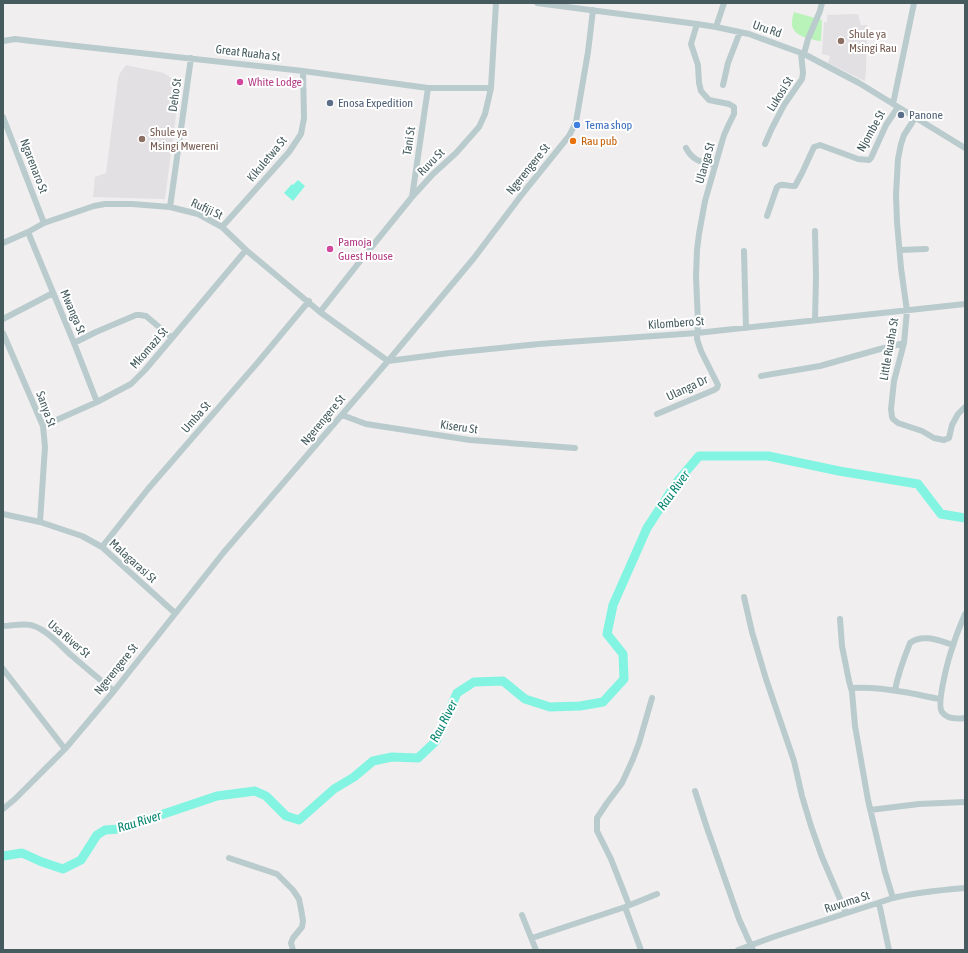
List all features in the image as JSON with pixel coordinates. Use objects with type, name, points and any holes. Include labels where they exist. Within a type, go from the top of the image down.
[{"type":"street","name":"Ruvu St","points":[[320,312],[364,255],[412,197],[433,174],[456,153],[479,127],[485,114],[491,88],[496,3]]},
{"type":"street","name":"Uru Rd","points":[[537,3],[697,24],[750,34],[803,54],[860,83],[965,148]]},
{"type":"street","points":[[716,27],[724,3]]},
{"type":"street","name":"Lukosi St","points":[[765,144],[784,105],[802,80],[803,54],[822,3]]},
{"type":"street","points":[[895,106],[914,3]]},
{"type":"street","name":"Ngerengere St","points":[[3,809],[65,749],[114,691],[224,552],[388,361],[474,258],[523,193],[569,136],[576,122],[588,52],[593,10]]},
{"type":"street","name":"Ulanga St","points":[[697,24],[692,44],[698,65],[701,91],[709,100],[729,104],[735,110],[725,131],[715,165],[705,201],[699,234],[696,276],[698,317],[697,333]]},
{"type":"street","points":[[723,85],[728,63],[740,32]]},
{"type":"street","name":"Great Ruaha St","points":[[3,41],[32,41],[192,58],[428,88],[491,88]]},
{"type":"street","name":"Deho St","points":[[170,206],[192,58]]},
{"type":"street","name":"Kikuletwa St","points":[[222,227],[289,152],[301,134],[304,118],[303,71]]},
{"type":"street","name":"Tani St","points":[[412,197],[428,88]]},
{"type":"street","name":"Njombe St","points":[[767,216],[777,187],[782,184],[795,186],[812,149],[816,145],[820,145],[862,160],[870,160],[895,106]]},
{"type":"street","name":"Ngarenaro St","points":[[3,117],[44,223]]},
{"type":"street","name":"Little Ruaha St","points":[[915,118],[904,135],[898,159],[896,195],[901,268],[907,311],[904,343],[893,389],[891,409],[893,419],[898,423],[922,431],[934,438],[944,440],[948,438],[955,419],[965,407]]},
{"type":"street","points":[[686,148],[694,159],[715,165]]},
{"type":"street","name":"Rufiji St","points":[[3,243],[44,223],[94,206],[105,204],[170,206],[198,214],[222,227],[246,250],[320,312],[388,361]]},
{"type":"street","points":[[815,231],[815,320]]},
{"type":"street","name":"Mwanga St","points":[[28,232],[97,402]]},
{"type":"street","points":[[900,250],[926,249]]},
{"type":"street","name":"Mkomazi St","points":[[43,426],[97,402],[131,384],[145,370],[246,250]]},
{"type":"street","points":[[744,251],[746,328]]},
{"type":"street","points":[[3,319],[53,293]]},
{"type":"street","name":"Umba St","points":[[102,547],[148,489],[308,302]]},
{"type":"street","name":"Kilombero St","points":[[388,361],[540,344],[697,333],[965,304]]},
{"type":"street","points":[[74,343],[136,315],[146,316],[172,338]]},
{"type":"street","name":"Sanya St","points":[[3,332],[43,426],[45,447],[40,522]]},
{"type":"street","name":"Ulanga Dr","points":[[657,414],[714,390],[717,386],[698,344],[697,333]]},
{"type":"street","points":[[761,376],[820,366],[904,343]]},
{"type":"street","points":[[3,353],[10,350]]},
{"type":"street","name":"Kiseru St","points":[[342,415],[366,424],[470,440],[575,448]]},
{"type":"street","name":"Malagarasi St","points":[[3,514],[40,522],[82,536],[102,547],[175,613]]},
{"type":"street","points":[[744,597],[752,632],[766,679],[794,760],[802,796],[811,826],[822,857],[846,913]]},
{"type":"street","points":[[965,614],[953,645],[940,699],[940,710],[943,714],[952,718],[965,718]]},
{"type":"street","points":[[840,620],[842,646],[851,688],[855,726],[865,787],[885,872],[893,898]]},
{"type":"street","name":"Usa River St","points":[[3,626],[33,625],[40,628],[114,691]]},
{"type":"street","points":[[895,690],[904,658],[912,641],[918,638],[927,638],[953,645]]},
{"type":"street","points":[[3,669],[65,749]]},
{"type":"street","points":[[851,688],[895,690],[940,699]]},
{"type":"street","points":[[641,950],[611,859],[598,831],[597,818],[622,783],[633,759],[652,698]]},
{"type":"street","points":[[695,791],[739,919],[752,947]]},
{"type":"street","points":[[870,810],[918,804],[965,802]]},
{"type":"street","points":[[228,858],[277,874],[293,890],[299,899],[303,921],[302,927],[291,943],[293,950]]},
{"type":"street","name":"Ruvuma St","points":[[738,950],[752,947],[846,913],[893,898],[940,890],[965,888]]},
{"type":"street","points":[[532,938],[627,906],[657,894]]},
{"type":"street","points":[[879,903],[889,950]]},
{"type":"street","points":[[522,915],[536,950]]},
{"type":"shaded area","points":[[794,12],[822,20],[821,41],[802,36],[795,31],[792,25]]},
{"type":"shaded area","points":[[858,14],[861,25],[867,25],[865,81],[828,63],[830,56],[822,54],[824,22],[827,22],[827,15]]},
{"type":"shaded area","points":[[126,65],[164,73],[180,84],[165,199],[93,197],[95,177],[106,173],[118,79],[120,73]]},
{"type":"shaded area","points":[[298,180],[305,186],[293,201],[284,193]]},
{"type":"waterway","name":"Rau River","points":[[3,856],[22,853],[63,869],[81,860],[97,835],[105,830],[119,829],[217,796],[255,791],[266,796],[286,816],[299,820],[334,789],[354,777],[373,761],[392,757],[418,758],[436,741],[457,693],[474,682],[503,681],[525,699],[550,707],[580,706],[603,702],[624,679],[623,654],[607,634],[613,605],[647,528],[677,482],[699,456],[768,456],[839,471],[918,484],[941,514],[965,518]]},
{"type":"place","name":"Shule ya Msingi Rau","points":[[841,41]]},
{"type":"place","name":"White Lodge","points":[[240,82]]},
{"type":"place","name":"Enosa Expedition","points":[[330,103]]},
{"type":"place","name":"Panone","points":[[901,115]]},
{"type":"place","name":"Tema shop","points":[[577,125]]},
{"type":"place","name":"Shule ya Msingi Mwereni","points":[[142,139]]},
{"type":"place","name":"Rau pub","points":[[573,141]]},
{"type":"place","name":"Pamoja Guest House","points":[[330,249]]}]
